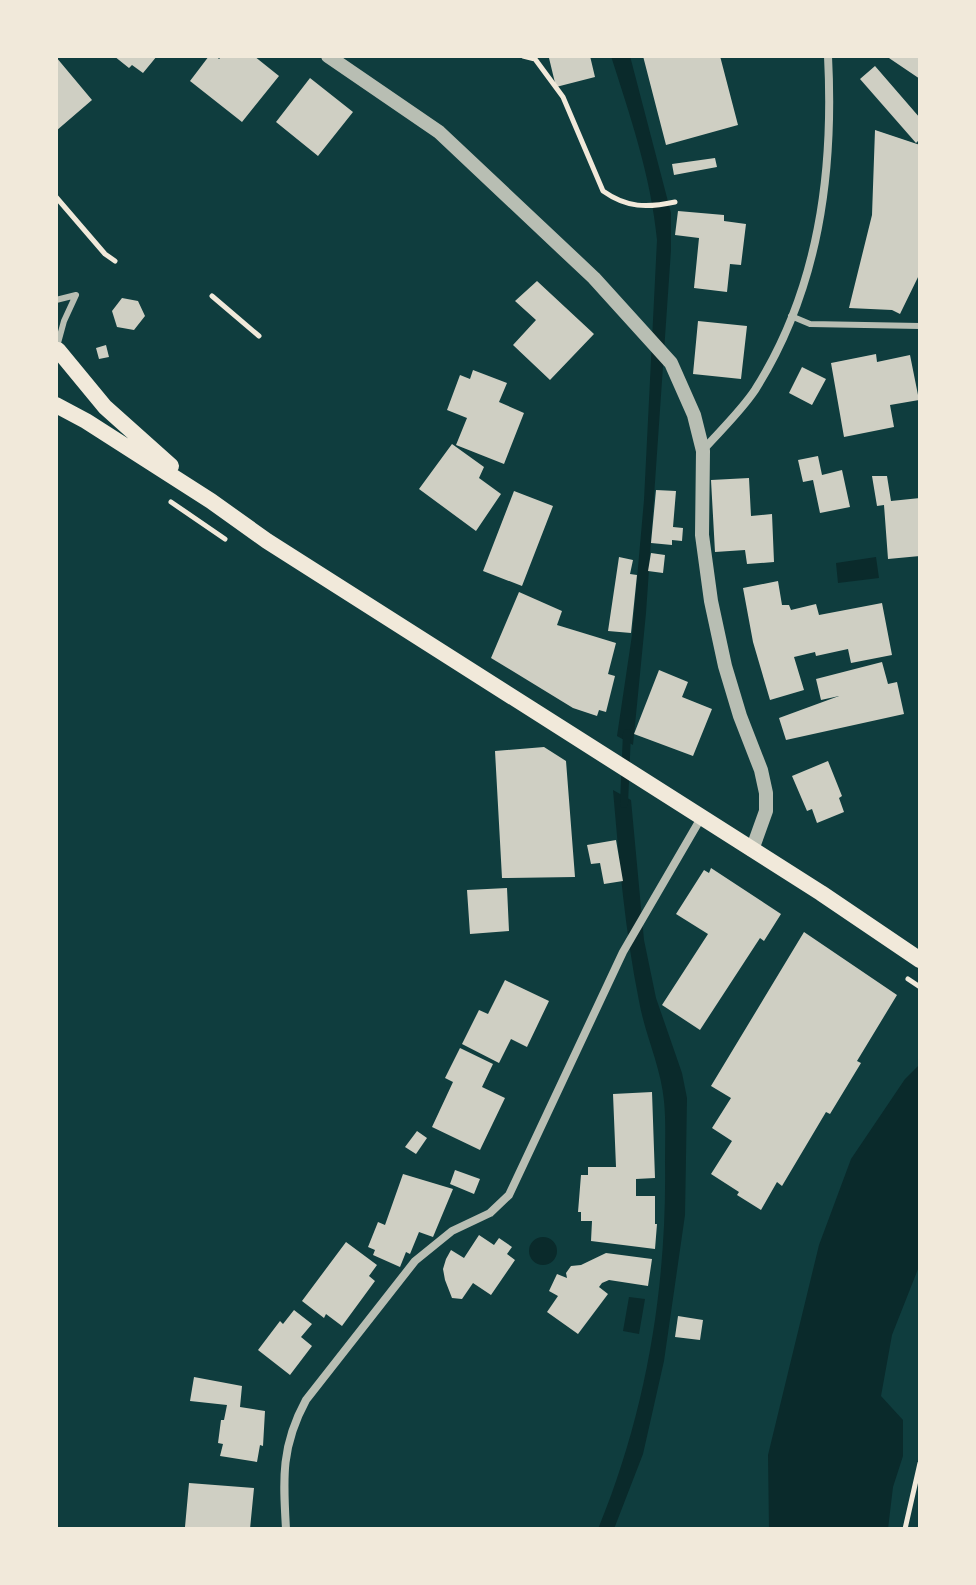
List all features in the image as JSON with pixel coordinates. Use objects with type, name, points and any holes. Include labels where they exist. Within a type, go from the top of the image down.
[{"type":"main road","points":[[56,368],[57,344]]},
{"type":"main road","points":[[57,344],[105,407],[211,501]]},
{"type":"main road","points":[[56,405],[211,501],[267,541],[821,893],[920,960]]},
{"type":"street","points":[[328,56],[439,132],[594,278],[648,334],[671,363],[694,415],[703,451],[702,535],[711,601],[729,678],[766,793],[766,811],[752,850]]},
{"type":"street","points":[[703,451],[754,392],[777,351],[814,247],[826,187],[831,113],[828,56]]},
{"type":"street","points":[[286,1529],[283,1488],[287,1446],[294,1422],[306,1400],[415,1261],[452,1231],[490,1213],[509,1195],[625,948],[701,818]]},
{"type":"lane","points":[[56,300],[76,295],[57,344]]},
{"type":"lane","points":[[791,316],[810,324],[920,326]]},
{"type":"path","points":[[523,56],[535,59],[544,68],[551,84],[563,97],[603,191],[636,207],[675,202]]},
{"type":"path","points":[[56,197],[105,254],[115,261]]},
{"type":"path","points":[[212,296],[259,336]]},
{"type":"path","points":[[907,978],[920,987]]},
{"type":"path","points":[[905,1529],[920,1463]]},
{"type":"water","points":[[611,56],[630,56],[671,213],[646,613],[633,745],[617,736],[632,635],[644,500],[657,240],[645,169]]},
{"type":"water","points":[[876,557],[879,578],[838,583],[836,563]]},
{"type":"water","points":[[613,790],[631,800],[644,940],[656,998],[682,1073],[687,1098],[685,1215],[664,1361],[643,1454],[614,1529],[598,1529],[615,1485],[641,1395],[657,1302],[665,1209],[664,1101],[634,975]]},
{"type":"water","points":[[920,1064],[920,1264],[892,1335],[881,1396],[903,1420],[903,1456],[893,1487],[888,1529],[769,1529],[768,1455],[819,1245],[851,1159],[905,1079]]},
{"type":"water","points":[[543,1237],[553,1241],[557,1251],[553,1261],[543,1265],[533,1261],[529,1251],[533,1241]]},
{"type":"water","points":[[629,1297],[645,1299],[639,1334],[623,1331]]},
{"type":"building","points":[[114,56],[157,56],[143,73],[132,65],[129,68]]},
{"type":"building","points":[[209,56],[219,59],[222,56],[254,56],[279,76],[242,122],[190,81]]},
{"type":"building","points":[[590,56],[595,77],[556,87],[549,58]]},
{"type":"building","points":[[643,56],[720,56],[738,125],[666,145]]},
{"type":"building","points":[[886,56],[920,56],[920,79]]},
{"type":"building","points":[[56,57],[92,100],[56,131]]},
{"type":"building","points":[[875,66],[920,118],[920,139],[916,143],[860,79]]},
{"type":"building","points":[[310,78],[353,112],[318,156],[276,122]]},
{"type":"building","points":[[875,130],[920,145],[920,273],[900,314],[892,310],[849,308],[872,215]]},
{"type":"building","points":[[715,158],[717,167],[674,175],[672,164]]},
{"type":"building","points":[[678,211],[724,215],[724,221],[746,224],[741,265],[730,264],[727,292],[694,288],[699,238],[675,235]]},
{"type":"building","points":[[537,281],[594,334],[550,380],[513,345],[536,320],[515,301]]},
{"type":"building","points":[[122,298],[138,301],[145,316],[134,330],[117,327],[112,311]]},
{"type":"building","points":[[698,321],[747,326],[741,379],[693,374]]},
{"type":"building","points":[[106,345],[109,357],[99,359],[96,348]]},
{"type":"building","points":[[876,354],[877,362],[910,355],[919,400],[890,405],[894,427],[844,437],[831,363]]},
{"type":"building","points":[[802,367],[826,379],[812,405],[789,393]]},
{"type":"building","points":[[473,370],[507,383],[499,402],[524,413],[504,464],[456,445],[467,418],[447,410],[460,375],[470,379]]},
{"type":"building","points":[[452,444],[484,467],[479,478],[501,494],[476,531],[419,489]]},
{"type":"building","points":[[818,456],[822,475],[842,470],[850,507],[820,513],[813,480],[803,482],[798,460]]},
{"type":"building","points":[[872,476],[887,476],[891,501],[920,498],[920,556],[888,559],[884,505],[877,506]]},
{"type":"building","points":[[749,478],[751,516],[772,514],[774,562],[747,564],[745,550],[715,552],[711,480]]},
{"type":"building","points":[[656,490],[676,491],[673,527],[683,528],[682,541],[672,540],[672,545],[651,543]]},
{"type":"building","points":[[514,491],[553,506],[522,586],[483,571]]},
{"type":"building","points":[[651,553],[665,555],[663,573],[648,571]]},
{"type":"building","points":[[619,557],[633,560],[630,574],[637,575],[631,633],[608,631]]},
{"type":"building","points":[[778,581],[782,605],[789,605],[791,610],[816,604],[819,615],[882,603],[892,655],[851,663],[848,649],[794,657],[804,690],[770,700],[753,642],[743,588]]},
{"type":"building","points":[[519,592],[562,611],[557,625],[616,643],[608,674],[615,676],[606,712],[599,710],[597,716],[573,708],[491,658]]},
{"type":"building","points":[[882,662],[888,684],[897,682],[904,714],[786,740],[779,718],[839,696],[821,700],[816,679]]},
{"type":"building","points":[[659,670],[688,682],[682,697],[712,709],[693,756],[634,734]]},
{"type":"building","points":[[544,747],[566,761],[575,877],[502,878],[495,751]]},
{"type":"building","points":[[828,761],[842,796],[839,798],[844,812],[817,823],[812,809],[807,811],[792,776]]},
{"type":"building","points":[[616,840],[623,881],[604,884],[600,863],[591,864],[587,845]]},
{"type":"building","points":[[711,868],[781,914],[764,941],[760,938],[700,1030],[662,1005],[708,934],[676,914],[704,870],[709,873]]},
{"type":"building","points":[[507,888],[509,931],[470,934],[467,890]]},
{"type":"building","points":[[804,932],[897,995],[857,1061],[861,1063],[830,1114],[826,1112],[782,1186],[777,1182],[761,1210],[711,1174],[732,1141],[712,1128],[731,1098],[711,1086]]},
{"type":"building","points":[[505,980],[549,1001],[527,1047],[511,1039],[499,1063],[462,1044],[479,1010],[488,1014]]},
{"type":"building","points":[[460,1048],[493,1064],[482,1087],[505,1098],[480,1150],[432,1127],[453,1082],[445,1078]]},
{"type":"building","points":[[652,1092],[655,1178],[636,1179],[636,1196],[655,1196],[655,1249],[591,1241],[592,1221],[581,1221],[581,1212],[578,1212],[581,1175],[588,1175],[588,1167],[616,1167],[613,1094]]},
{"type":"building","points":[[417,1131],[427,1138],[416,1154],[405,1147]]},
{"type":"building","points":[[455,1170],[480,1179],[474,1194],[450,1184]]},
{"type":"building","points":[[403,1174],[453,1189],[433,1237],[419,1232],[410,1254],[406,1252],[400,1267],[373,1255],[375,1250],[368,1247],[378,1222],[385,1225]]},
{"type":"building","points":[[479,1235],[494,1245],[499,1238],[512,1247],[507,1254],[515,1260],[491,1295],[473,1283],[462,1299],[452,1298],[443,1269],[446,1259],[451,1250],[464,1258]]},
{"type":"building","points":[[346,1242],[377,1265],[369,1276],[375,1281],[342,1326],[326,1314],[324,1318],[302,1301]]},
{"type":"building","points":[[606,1253],[652,1259],[648,1286],[609,1280],[602,1283],[599,1287],[608,1294],[578,1334],[547,1312],[558,1296],[549,1291],[557,1274],[567,1278],[566,1273],[571,1266],[581,1265]]},
{"type":"building","points":[[294,1310],[312,1324],[301,1337],[312,1346],[290,1375],[258,1350],[280,1321],[283,1324]]},
{"type":"building","points":[[678,1316],[703,1320],[700,1340],[675,1337]]},
{"type":"building","points":[[194,1377],[242,1386],[240,1407],[265,1411],[263,1446],[260,1445],[257,1462],[220,1456],[223,1444],[218,1443],[221,1420],[224,1420],[227,1405],[190,1401]]},
{"type":"building","points":[[189,1483],[254,1488],[250,1529],[185,1527]]},
{"type":"waterway","points":[[624,804],[627,733]]}]
